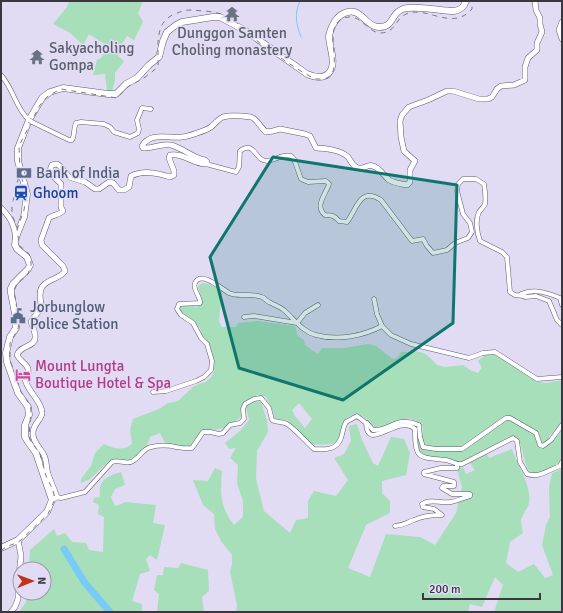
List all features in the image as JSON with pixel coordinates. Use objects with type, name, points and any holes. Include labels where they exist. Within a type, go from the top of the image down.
[{"type":"highway","points":[[2,548],[18,540],[47,512],[55,499],[36,452],[25,437],[24,431],[29,415],[28,407],[18,393],[7,362],[6,353],[10,337],[16,328],[16,318],[11,288],[30,265],[27,256],[17,249],[15,245],[16,237],[24,217],[27,194],[18,161],[18,148],[42,98],[56,89],[64,88],[116,94],[126,84],[137,78],[159,56],[167,32],[182,22],[207,17],[220,17],[246,31],[308,74],[319,77],[327,74],[332,68],[333,63],[329,38],[330,32],[333,25],[341,15],[351,12],[359,13],[376,27],[388,26],[395,14],[400,10],[415,8],[454,11],[462,8],[466,1]]},
{"type":"main road","points":[[206,164],[207,162],[205,160],[199,159],[172,145],[162,144],[147,148],[143,148],[142,146],[144,142],[161,136],[180,138],[204,131],[224,117],[251,118],[256,120],[259,126],[266,132],[280,129],[305,134],[310,136],[316,148],[327,148],[347,156],[352,165],[357,168],[362,169],[370,165],[373,166],[382,172],[390,181],[407,185],[410,182],[410,170],[415,161],[404,151],[402,145],[400,121],[404,110],[413,104],[428,100],[448,91],[453,91],[479,99],[488,99],[492,97],[497,89],[502,86],[514,85],[525,80],[525,67],[528,58],[537,50],[542,32],[535,1]]},
{"type":"main road","points":[[562,22],[559,30],[562,39]]},
{"type":"main road","points":[[55,499],[45,457],[32,433],[36,422],[42,414],[42,410],[35,396],[26,384],[25,379],[28,374],[28,370],[24,362],[19,359],[17,355],[18,351],[35,341],[36,337],[31,322],[41,307],[39,297],[42,287],[47,282],[62,275],[65,271],[63,266],[42,245],[41,240],[49,218],[60,214],[63,211],[61,207],[61,184],[50,173],[50,169],[52,165],[57,164],[69,178],[85,182],[95,189],[99,189],[109,182],[119,190],[124,190],[129,187],[131,176],[138,173],[152,172],[170,177],[174,175],[174,171],[168,158],[170,155],[176,154],[202,164],[206,164]]},
{"type":"main road","points":[[1,208],[12,220],[16,237]]},
{"type":"main road","points":[[11,612],[18,599],[21,556],[18,540]]},
{"type":"street","points":[[1,75],[23,114],[31,121],[69,140],[74,138],[74,127],[76,123],[81,122],[104,124],[110,127],[114,132],[130,137],[138,133],[139,129],[137,120],[142,108],[151,109]]},
{"type":"street","points":[[206,164],[236,172],[239,168],[240,151],[244,148],[254,151],[262,160],[265,161],[283,155],[291,156],[294,159],[301,179],[308,182],[326,181],[329,184],[320,206],[321,212],[325,216],[331,215],[336,217],[339,221],[347,222],[358,201],[370,195],[375,196],[381,200],[412,241],[423,239],[433,253],[447,250],[455,243],[468,238],[472,232],[470,223],[463,214],[456,191],[458,184],[463,179],[476,179],[484,184],[485,194],[485,205],[479,212],[477,219],[477,234],[480,241],[502,252],[507,257],[510,292],[525,297],[536,296],[549,301],[557,320],[562,325]]},
{"type":"street","points":[[152,392],[166,391],[196,381],[204,377],[211,370],[212,361],[207,344],[201,338],[193,323],[181,315],[177,309],[179,304],[200,303],[194,286],[195,282],[199,279],[212,282],[235,295],[252,294],[264,298],[268,302],[284,310],[297,323],[316,335],[330,337],[358,335],[371,332],[382,326]]},
{"type":"street","points":[[523,296],[521,294],[526,292],[535,291],[549,293],[560,298],[562,305]]},
{"type":"street","points":[[374,299],[377,314],[382,326],[391,334],[411,344],[469,358],[483,353],[495,352],[537,379],[562,377]]},
{"type":"street","points":[[297,323],[305,313],[318,305]]},
{"type":"street","points":[[244,317],[254,316],[297,323]]},
{"type":"street","points":[[55,499],[85,492],[112,462],[117,460],[127,462],[132,461],[145,449],[151,447],[167,446],[187,449],[192,448],[203,432],[223,433],[230,426],[240,423],[244,419],[243,409],[245,404],[254,399],[261,398],[269,408],[272,420],[289,425],[314,449],[328,449],[339,444],[346,422],[357,416],[373,430],[382,430],[394,423],[403,421],[419,425],[423,447],[436,449],[462,449],[506,418],[510,418],[536,433],[540,445],[543,446],[562,425]]},
{"type":"street","points":[[366,423],[368,431],[373,435],[385,432],[399,425],[412,427],[415,429],[415,446],[418,455],[426,458],[447,460],[457,464],[462,464],[513,438],[517,441],[520,462],[527,474],[539,475],[546,473],[560,466],[562,462]]},
{"type":"street","points":[[396,526],[405,525],[414,520],[432,515],[442,515],[434,509],[423,507],[422,504],[424,503],[433,501],[449,503],[470,496],[470,494],[452,494],[442,488],[443,486],[454,486],[454,482],[424,474],[424,472],[441,468],[456,468],[457,464]]},
{"type":"highlighted area","points":[[273,157],[457,185],[453,323],[343,400],[239,368],[210,257]]},
{"type":"green space","points":[[69,1],[143,1],[138,13],[143,22],[134,40],[127,36],[121,45],[123,47],[118,56],[124,61],[115,73],[115,81],[112,91],[107,91],[105,74],[93,75],[97,60],[101,58],[109,47],[89,34],[83,45],[70,33],[53,24],[67,7]]},
{"type":"green space","points":[[202,283],[207,284],[222,292],[219,320],[221,326],[236,327],[238,323],[258,321],[295,326],[298,336],[304,340],[305,345],[318,354],[322,348],[344,348],[368,344],[376,346],[393,359],[397,358],[401,352],[421,352],[429,356],[437,365],[445,367],[463,365],[478,373],[482,368],[478,361],[485,355],[499,355],[537,382],[548,383],[562,381],[562,424],[549,436],[549,439],[543,445],[540,444],[537,432],[510,416],[495,422],[465,445],[453,448],[443,448],[424,445],[422,436],[423,427],[412,419],[401,420],[378,429],[361,415],[355,415],[350,416],[344,422],[338,442],[321,445],[312,444],[287,420],[277,419],[274,417],[266,397],[257,395],[244,403],[243,415],[223,428],[202,432],[190,446],[182,447],[165,443],[160,433],[150,437],[147,446],[133,459],[128,461],[117,459],[110,460],[90,479],[81,483],[81,479],[91,466],[95,453],[104,444],[111,447],[125,448],[132,444],[130,430],[133,419],[159,409],[168,403],[178,401],[194,386],[206,382],[212,376],[214,371],[214,358],[209,343],[202,337],[200,328],[193,320],[182,314],[179,309],[181,305],[192,304],[195,307],[199,306],[202,300],[198,286]],"holes":[[[299,403],[312,419],[305,428],[292,410]]]},
{"type":"green space","points":[[255,401],[261,402],[267,420],[268,432],[257,451],[256,479],[264,511],[290,533],[296,520],[308,518],[308,501],[314,491],[336,496],[348,480],[334,458],[344,454],[351,441],[349,426],[357,424],[362,440],[373,463],[378,466],[391,437],[404,439],[410,453],[406,475],[382,481],[382,493],[390,501],[390,513],[366,525],[348,568],[370,577],[386,534],[420,537],[435,545],[456,513],[462,487],[457,469],[463,467],[466,474],[475,470],[469,462],[487,454],[489,458],[512,449],[526,482],[529,503],[521,520],[523,533],[510,542],[506,563],[518,572],[534,564],[545,578],[553,575],[542,545],[546,525],[550,517],[549,488],[552,473],[562,469],[562,612],[494,612],[503,585],[495,577],[482,607],[470,604],[468,612],[236,612],[237,605],[230,572],[232,555],[221,541],[215,529],[214,514],[203,505],[193,480],[208,481],[215,468],[222,471],[221,493],[226,512],[234,525],[243,517],[243,501],[237,483],[238,465],[230,458],[236,448],[229,449],[225,443],[240,431],[249,420],[246,407]]},
{"type":"green space","points":[[506,420],[517,423],[535,434],[539,446],[543,448],[552,442],[562,431],[562,453],[559,463],[548,470],[532,474],[526,465],[520,442],[514,436],[465,462],[462,462],[450,459],[430,458],[421,454],[419,451],[416,429],[406,425],[374,434],[370,432],[369,429],[373,431],[404,422],[418,426],[422,448],[434,451],[466,449]]},
{"type":"green space","points":[[121,472],[125,485],[115,489],[111,497],[115,506],[126,502],[156,505],[153,523],[165,525],[157,560],[150,555],[146,559],[150,571],[140,574],[132,601],[142,604],[142,612],[113,612],[86,581],[66,549],[63,547],[63,550],[84,584],[108,612],[19,612],[26,601],[52,601],[52,561],[29,561],[30,550],[54,529],[57,536],[65,533],[72,542],[86,543],[89,550],[103,552],[104,517],[98,514],[99,505],[93,502],[94,498],[100,497],[100,486],[104,480]]},
{"type":"green space","points":[[181,563],[208,570],[209,591],[202,597],[204,612],[157,612],[159,594],[154,590],[157,575],[163,575],[164,567],[178,568]]},
{"type":"waterway","points":[[300,1],[296,19],[301,37]]},
{"type":"waterway","points":[[64,549],[85,583],[110,612]]},
{"type":"railway","points":[[1,551],[21,540],[48,514],[55,499],[53,490],[46,476],[40,454],[30,440],[30,405],[21,392],[10,360],[10,343],[18,329],[19,322],[14,291],[18,282],[27,276],[31,266],[29,254],[19,245],[17,227],[12,215],[12,206],[20,171],[19,146],[40,105],[48,96],[61,89],[117,98],[129,86],[144,78],[158,67],[158,44],[160,29],[168,18],[184,11],[190,10],[211,12],[231,18],[248,34],[273,53],[304,73],[317,79],[327,78],[332,73],[334,65],[333,35],[335,26],[340,20],[349,17],[355,18],[372,30],[380,33],[389,31],[402,16],[414,12],[439,17],[456,18],[464,15],[472,9],[472,1]]},
{"type":"railway","points":[[17,230],[24,210],[26,195],[21,175]]},
{"type":"place","name":"Dunggon Samten Choling monastery","points":[[232,14]]},
{"type":"place","name":"Sakyacholing Gompa","points":[[37,57]]},
{"type":"place","name":"Bank of India","points":[[24,173]]},
{"type":"place","name":"Ghoom","points":[[21,193]]},
{"type":"place","name":"Jorbunglow Police Station","points":[[18,316]]},
{"type":"place","name":"Mount Lungta Boutique Hotel & Spa","points":[[23,375]]}]
